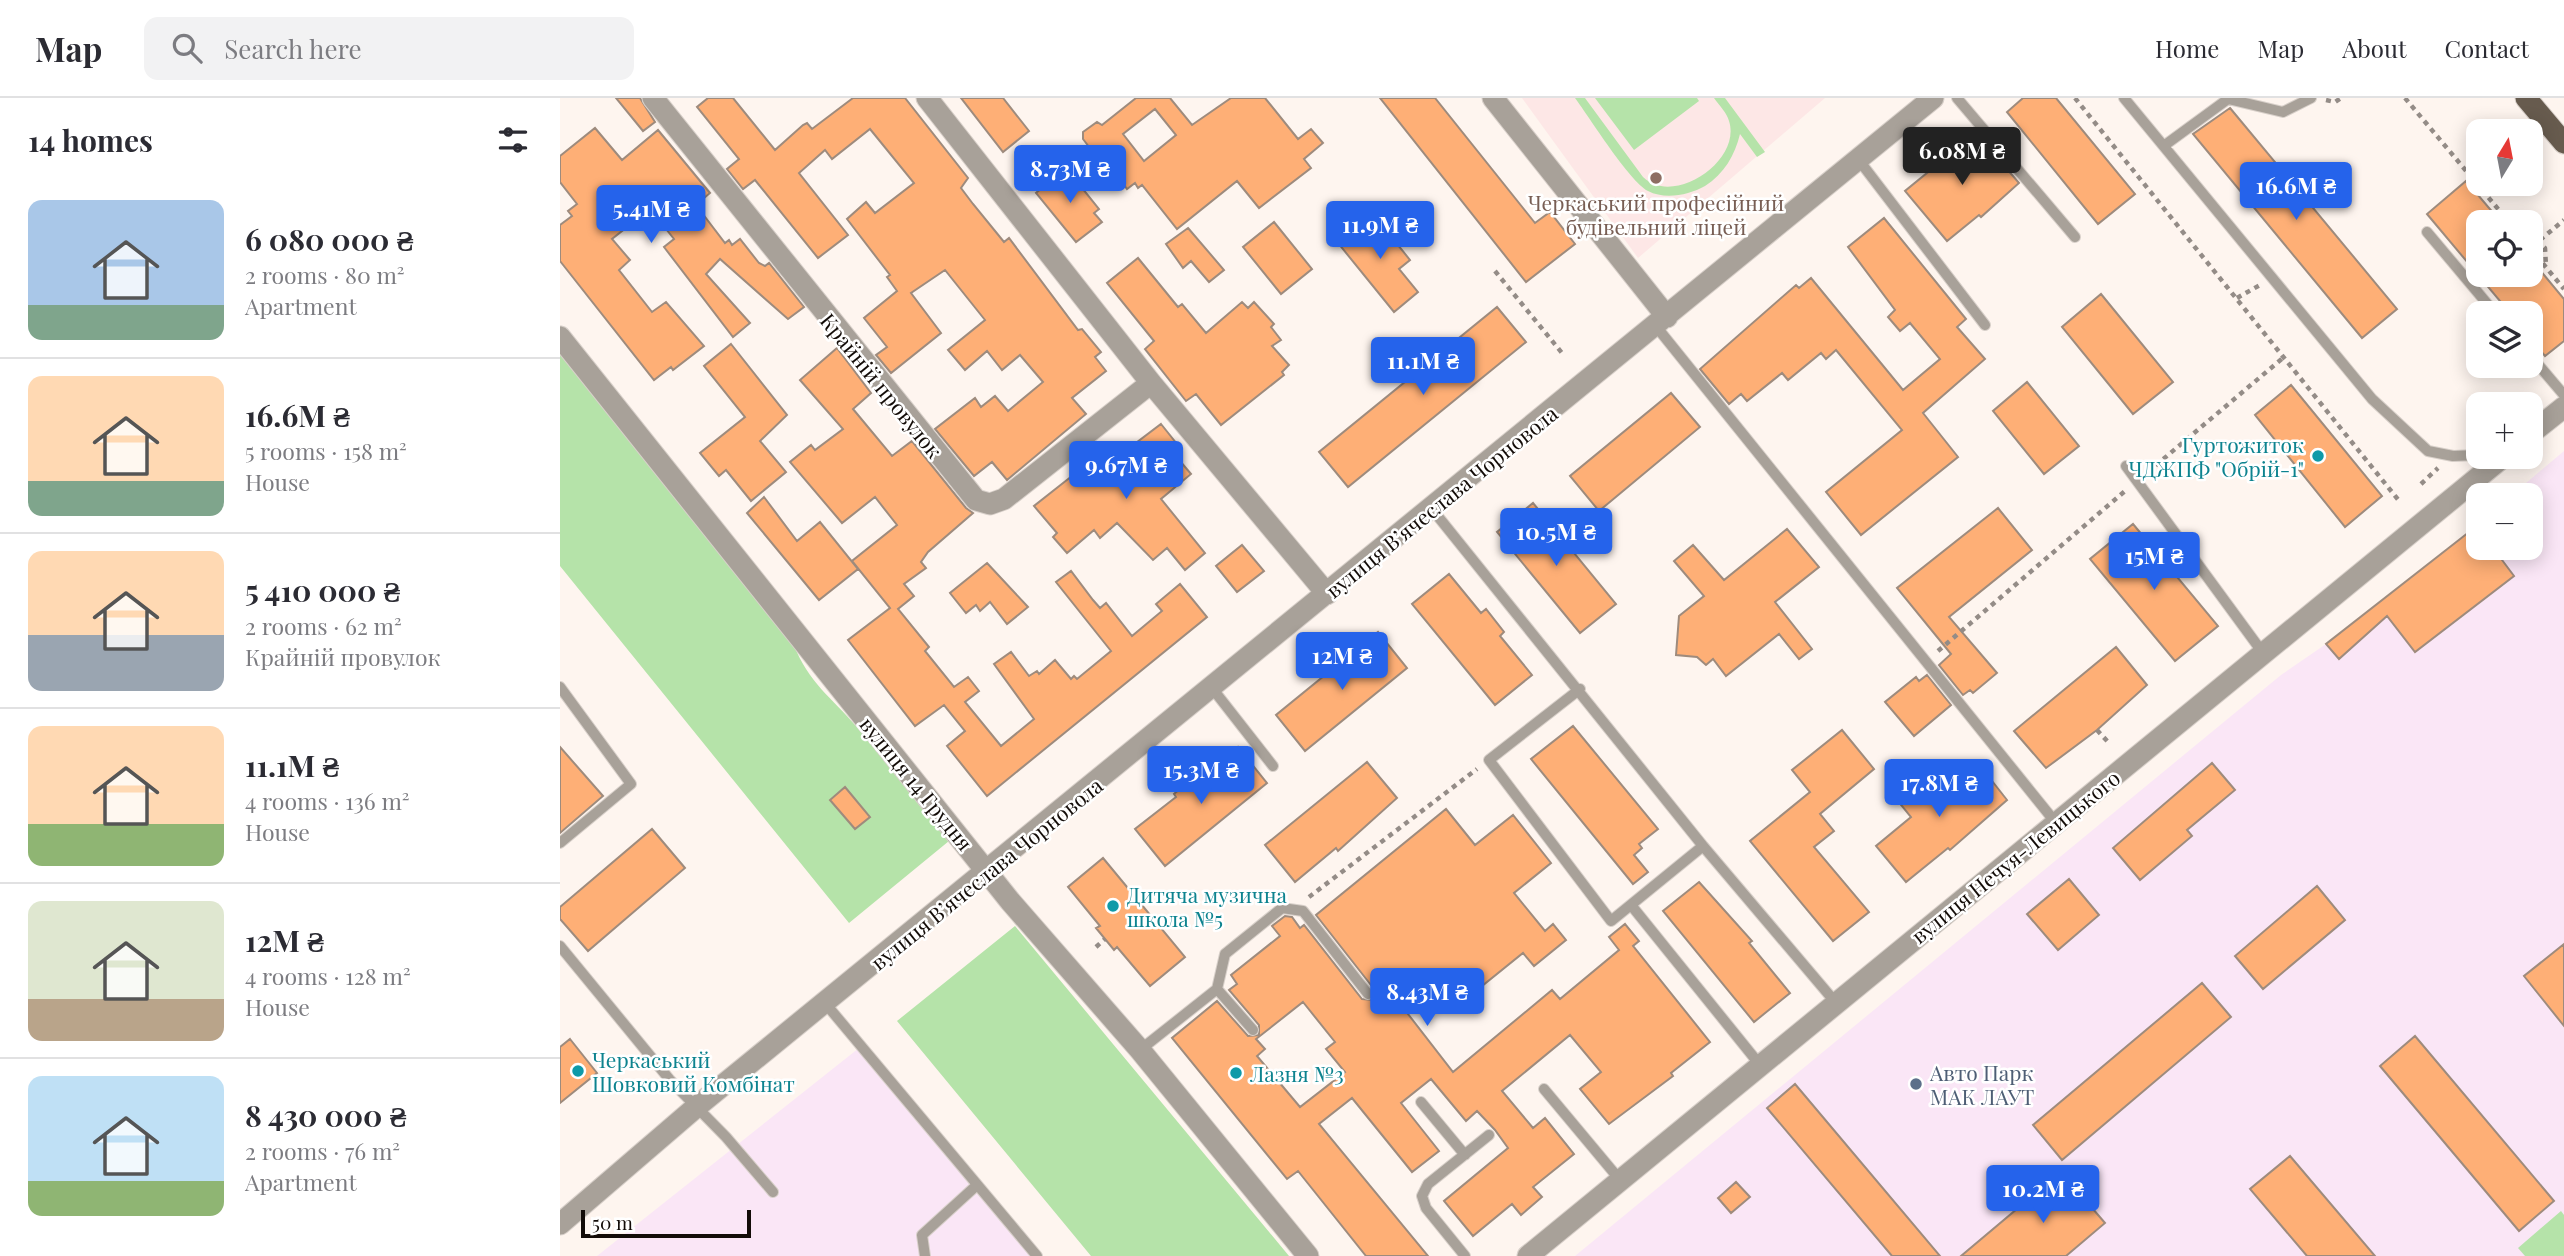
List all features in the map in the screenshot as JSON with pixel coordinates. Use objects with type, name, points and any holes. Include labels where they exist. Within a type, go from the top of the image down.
[{"type":"main road","points":[[2526,98],[2564,143]]},
{"type":"street","name":"Крайній провулок","points":[[653,98],[976,500],[990,505],[1004,499],[1152,383]]},
{"type":"street","points":[[927,98],[1152,383],[1327,594]]},
{"type":"street","points":[[1493,98],[1661,321]]},
{"type":"street","name":"вулиця Вʼячеслава Чорновола","points":[[560,1224],[695,1108],[988,872],[1933,98]]},
{"type":"street","name":"вулиця 14 Грудня","points":[[560,337],[988,872],[1140,1050],[1308,1256]]},
{"type":"street","points":[[2543,424],[2564,407]]},
{"type":"street","name":"вулиця Нечуя-Левицького","points":[[1528,1256],[2488,469]]},
{"type":"lane","points":[[1957,98],[2075,237]]},
{"type":"lane","points":[[2124,98],[2372,399],[2428,451],[2466,455]]},
{"type":"lane","points":[[2165,145],[2228,99],[2283,112],[2312,98]]},
{"type":"lane","points":[[1858,159],[1985,326]]},
{"type":"lane","points":[[2427,232],[2485,301]]},
{"type":"lane","points":[[1661,321],[1925,661],[2056,823]]},
{"type":"lane","points":[[2543,370],[2564,395]]},
{"type":"lane","points":[[2126,466],[2263,653]]},
{"type":"lane","points":[[1432,509],[1703,846],[1836,1003]]},
{"type":"lane","points":[[560,687],[631,784],[560,843]]},
{"type":"lane","points":[[1212,688],[1273,766]]},
{"type":"lane","points":[[1580,690],[1489,760],[1611,921],[1703,846]]},
{"type":"lane","points":[[1631,905],[1760,1065]]},
{"type":"lane","points":[[1140,1050],[1217,989],[1225,954],[1282,908],[1303,911],[1368,994]]},
{"type":"lane","points":[[560,946],[695,1108],[726,1137],[773,1192]]},
{"type":"lane","points":[[1217,989],[1253,1030]]},
{"type":"lane","points":[[825,1003],[1037,1256]]},
{"type":"lane","points":[[1544,1089],[1620,1180]]},
{"type":"lane","points":[[1422,1102],[1465,1155]]},
{"type":"lane","points":[[1465,1256],[1426,1208],[1422,1196],[1428,1184],[1489,1135]]},
{"type":"lane","points":[[925,1256],[922,1235],[977,1185]]},
{"type":"path","points":[[2074,98],[2400,502]]},
{"type":"path","points":[[2405,98],[2499,210]]},
{"type":"path","points":[[2543,238],[2564,220]]},
{"type":"path","points":[[2543,247],[2547,256],[2546,266]]},
{"type":"path","points":[[2543,263],[2564,289]]},
{"type":"path","points":[[1495,271],[1562,353]]},
{"type":"path","points":[[2237,298],[2273,278]]},
{"type":"path","points":[[1925,661],[2083,524],[2284,357]]},
{"type":"path","points":[[2097,730],[2108,742]]},
{"type":"path","points":[[1303,911],[1308,898],[1489,760]]},
{"type":"path","points":[[1096,947],[1105,939]]},
{"type":"shaded area","name":"Черкаський професійний будівельний ліцей","points":[[1522,98],[1825,98],[1638,258]]},
{"type":"shaded area","points":[[2564,451],[2564,1256],[1575,1256],[2281,675],[2326,644],[2466,533],[2466,560],[2543,560],[2543,483],[2526,483]]},
{"type":"shaded area","points":[[859,1048],[1034,1256],[597,1256]]},
{"type":"green space","points":[[1575,98],[1585,98],[1643,177],[1656,185],[1671,187],[1687,183],[1702,175],[1725,151],[1730,136],[1729,121],[1714,98],[1725,98],[1765,152],[1757,157],[1740,134],[1728,163],[1718,176],[1705,186],[1677,195],[1655,194],[1640,185],[1631,175]]},
{"type":"green space","points":[[1595,98],[1697,98],[1699,101],[1634,150]]},
{"type":"green space","points":[[560,353],[794,645],[813,680],[880,754],[949,841],[849,923],[560,566]]},
{"type":"green space","points":[[1015,926],[1289,1256],[1091,1256],[897,1021]]},
{"type":"green space","points":[[2561,1211],[2564,1215],[2564,1256],[2525,1256],[2518,1248]]},
{"type":"building","points":[[616,98],[640,98],[655,122],[643,131]]},
{"type":"building","points":[[708,98],[733,98],[775,150],[803,125],[807,123],[812,129],[853,98],[905,98],[968,178],[961,188],[973,204],[1004,242],[1009,238],[1078,330],[1082,329],[1101,352],[1095,357],[1106,371],[1072,398],[1086,414],[1007,480],[992,462],[974,476],[935,429],[975,398],[981,407],[995,396],[1008,411],[1043,382],[1020,355],[1002,370],[987,351],[965,370],[948,350],[985,320],[945,270],[911,293],[941,333],[891,373],[876,355],[887,347],[864,318],[897,291],[887,277],[890,275],[847,219],[866,202],[875,213],[914,183],[870,129],[832,159],[825,150],[799,173],[848,235],[818,258],[755,180],[743,189],[727,169],[739,159],[697,107]]},
{"type":"building","points":[[961,98],[1003,98],[1029,131],[1003,152]]},
{"type":"building","points":[[1136,98],[1170,98],[1192,125],[1231,98],[1265,98],[1298,139],[1311,129],[1323,143],[1304,159],[1311,168],[1259,208],[1237,181],[1177,229],[1142,185],[1138,188],[1135,183],[1127,189],[1104,157],[1099,160],[1083,139],[1083,132],[1097,122],[1102,125]],"holes":[[[1155,109],[1176,135],[1144,161],[1123,134]]]},
{"type":"building","points":[[1380,98],[1435,98],[1535,223],[1550,212],[1575,244],[1526,282]]},
{"type":"building","points":[[2023,98],[2056,98],[2135,194],[2098,224],[2007,112]]},
{"type":"building","points":[[2230,108],[2397,309],[2362,338],[2193,134]]},
{"type":"building","points":[[595,128],[622,160],[658,130],[710,193],[696,205],[725,243],[729,240],[732,245],[740,239],[759,263],[765,266],[769,263],[804,307],[788,319],[720,259],[706,274],[750,323],[733,337],[664,247],[674,239],[650,209],[612,239],[630,260],[619,270],[652,312],[666,302],[704,346],[673,370],[671,367],[654,380],[560,261],[560,225],[572,216],[568,211],[577,204],[560,182],[560,156]]},
{"type":"building","points":[[1976,133],[2019,183],[1981,217],[1979,215],[1947,241],[1905,191]]},
{"type":"building","points":[[1066,168],[1099,209],[1094,213],[1102,222],[1076,242],[1036,193]]},
{"type":"building","points":[[2466,181],[2466,196],[2479,196],[2491,210],[2466,210],[2466,261],[2427,214]]},
{"type":"building","points":[[1373,214],[1410,260],[1399,269],[1418,292],[1394,312],[1338,243]]},
{"type":"building","points":[[1884,218],[1966,319],[1957,327],[1985,359],[1923,413],[1958,457],[1861,535],[1826,492],[1902,430],[1836,350],[1826,359],[1821,353],[1788,380],[1782,373],[1747,401],[1741,394],[1729,404],[1700,369],[1796,285],[1799,288],[1811,278],[1903,390],[1940,359],[1910,323],[1900,331],[1888,317],[1895,310],[1848,247]]},
{"type":"building","points":[[1274,222],[1312,269],[1281,294],[1243,247]]},
{"type":"building","points":[[1188,228],[1224,270],[1209,282],[1191,261],[1183,268],[1166,244]]},
{"type":"building","points":[[1138,258],[1178,307],[1182,304],[1206,333],[1242,302],[1248,308],[1254,302],[1274,324],[1271,327],[1281,340],[1272,346],[1289,365],[1282,372],[1284,375],[1221,425],[1196,394],[1186,401],[1145,349],[1154,341],[1107,283]]},
{"type":"building","points":[[2543,274],[2564,299],[2564,341],[2545,356],[2543,354],[2543,301],[2500,301],[2488,287],[2543,287]]},
{"type":"building","points":[[2101,294],[2173,382],[2133,414],[2062,327]]},
{"type":"building","points":[[1497,307],[1526,342],[1348,487],[1319,452]]},
{"type":"building","points":[[731,344],[787,415],[760,441],[786,472],[751,501],[726,470],[719,476],[700,453],[745,417],[704,366]]},
{"type":"building","points":[[837,348],[871,393],[853,409],[892,456],[912,441],[966,508],[973,513],[928,552],[921,562],[926,568],[904,584],[914,596],[898,609],[929,647],[925,651],[954,687],[968,677],[979,691],[965,702],[1001,746],[1034,719],[994,664],[1011,652],[1029,676],[1037,671],[1039,674],[1055,660],[1071,679],[1074,676],[1077,679],[1111,651],[1056,582],[1071,571],[1100,608],[1106,603],[1132,636],[1162,611],[1156,604],[1180,584],[1207,617],[987,796],[947,746],[965,731],[944,705],[915,726],[848,640],[890,608],[852,561],[897,525],[875,497],[842,523],[790,462],[811,445],[815,450],[843,429],[800,380]]},
{"type":"building","points":[[2027,382],[2079,446],[2044,474],[1993,411]]},
{"type":"building","name":"Гуртожиток ЧДЖПФ \"Обрій-1\"","points":[[2291,385],[2382,496],[2345,527],[2255,415]]},
{"type":"building","points":[[1671,393],[1700,427],[1599,511],[1570,476]]},
{"type":"building","points":[[1161,424],[1181,449],[1174,454],[1191,474],[1161,499],[1205,553],[1185,570],[1167,548],[1153,560],[1117,523],[1100,538],[1094,530],[1067,553],[1053,537],[1057,533],[1034,506],[1077,472],[1079,474],[1084,470],[1091,477]]},
{"type":"building","points":[[764,497],[797,541],[820,522],[858,569],[819,600],[747,513]]},
{"type":"building","points":[[1533,503],[1616,604],[1580,633],[1497,532]]},
{"type":"building","points":[[1998,508],[2032,550],[1949,617],[1997,673],[1973,693],[1970,690],[1963,695],[1939,665],[1951,654],[1897,588]]},
{"type":"building","points":[[2133,524],[2218,626],[2175,661],[2090,559]]},
{"type":"building","points":[[1787,529],[1819,567],[1775,602],[1812,649],[1799,659],[1779,634],[1726,676],[1713,659],[1706,665],[1697,657],[1676,655],[1679,616],[1704,596],[1674,561],[1693,545],[1724,580]]},
{"type":"building","points":[[2466,534],[2466,560],[2502,560],[2514,576],[2415,652],[2387,616],[2339,659],[2326,644]]},
{"type":"building","points":[[1242,545],[1264,571],[1237,592],[1216,566]]},
{"type":"building","points":[[987,563],[1028,607],[1007,624],[990,602],[980,611],[976,605],[966,613],[950,593]]},
{"type":"building","points":[[1449,574],[1481,613],[1486,609],[1504,632],[1500,636],[1532,675],[1495,705],[1412,604]]},
{"type":"building","points":[[1378,632],[1407,668],[1305,751],[1276,715]]},
{"type":"building","points":[[2116,647],[2147,685],[2097,730],[2046,768],[2014,731]]},
{"type":"building","points":[[1927,675],[1951,705],[1914,736],[1885,702],[1916,677],[1919,681]]},
{"type":"building","points":[[1573,726],[1658,829],[1639,844],[1642,848],[1634,855],[1648,872],[1633,884],[1531,759]]},
{"type":"building","points":[[1842,730],[1874,769],[1820,814],[1834,831],[1814,847],[1869,912],[1833,941],[1750,841],[1810,792],[1792,770]]},
{"type":"building","points":[[560,747],[603,796],[560,833]]},
{"type":"building","points":[[1238,747],[1267,783],[1165,866],[1135,829],[1176,797],[1174,794],[1196,775],[1199,778]]},
{"type":"building","points":[[1367,762],[1397,798],[1338,851],[1336,848],[1295,882],[1265,845]]},
{"type":"building","points":[[1978,763],[2007,800],[1950,850],[1948,848],[1906,882],[1876,846],[1911,817],[1897,800],[1897,793],[1921,774],[1938,795]]},
{"type":"building","points":[[2212,763],[2235,790],[2187,830],[2192,836],[2140,880],[2113,848]]},
{"type":"building","points":[[845,787],[870,817],[855,829],[830,800]]},
{"type":"building","points":[[1446,809],[1475,845],[1513,815],[1551,863],[1514,893],[1545,931],[1553,924],[1566,940],[1534,966],[1523,953],[1451,1011],[1427,983],[1401,1005],[1453,1072],[1552,990],[1560,999],[1619,950],[1609,937],[1625,924],[1639,941],[1633,946],[1710,1042],[1671,1073],[1673,1076],[1609,1124],[1580,1089],[1601,1072],[1570,1035],[1502,1091],[1533,1128],[1545,1118],[1574,1154],[1533,1187],[1542,1197],[1521,1215],[1512,1204],[1473,1236],[1444,1201],[1508,1148],[1495,1130],[1477,1111],[1466,1121],[1431,1079],[1401,1103],[1439,1151],[1412,1172],[1352,1098],[1319,1124],[1428,1256],[1366,1256],[1298,1171],[1287,1179],[1172,1038],[1217,1001],[1248,1036],[1259,1035],[1259,1025],[1229,990],[1237,984],[1231,975],[1280,936],[1272,926],[1285,916],[1292,917],[1300,928],[1304,925],[1362,999],[1373,1000],[1374,989],[1316,915]],"holes":[[[1303,1002],[1335,1042],[1326,1049],[1345,1072],[1300,1107],[1257,1056],[1265,1049],[1256,1039]]]},
{"type":"building","points":[[652,829],[685,868],[588,951],[560,919],[560,907]]},
{"type":"building","name":"Дитяча музична школа №5","points":[[1103,858],[1185,957],[1150,986],[1117,947],[1114,950],[1096,928],[1100,926],[1068,887]]},
{"type":"building","points":[[2069,879],[2099,915],[2058,950],[2027,914]]},
{"type":"building","points":[[1699,882],[1752,941],[1749,943],[1790,993],[1754,1022],[1663,911]]},
{"type":"building","points":[[2317,886],[2345,920],[2263,989],[2235,956]]},
{"type":"building","points":[[2564,944],[2564,1026],[2524,976]]},
{"type":"building","points":[[2202,983],[2231,1017],[2062,1160],[2033,1125]]},
{"type":"building","points":[[2415,1036],[2554,1201],[2519,1231],[2380,1066]]},
{"type":"building","name":"Черкаський Шовковий Комбінат","points":[[570,1039],[597,1073],[560,1103],[560,1047]]},
{"type":"building","points":[[1795,1084],[1940,1256],[1892,1256],[1767,1108]]},
{"type":"building","points":[[2290,1156],[2375,1256],[2307,1256],[2250,1189]]},
{"type":"building","points":[[2061,1172],[2105,1223],[2066,1256],[1961,1256]]},
{"type":"building","points":[[1736,1182],[1750,1197],[1731,1213],[1718,1198]]},
{"type":"place","name":"Черкаський професійний будівельний ліцей","points":[[1656,178]]},
{"type":"place","name":"Гуртожиток ЧДЖПФ \"Обрій-1\"","points":[[2318,456]]},
{"type":"place","name":"Дитяча музична школа №5","points":[[1113,906]]},
{"type":"place","name":"Черкаський Шовковий Комбінат","points":[[578,1071]]},
{"type":"place","name":"Лазня №3","points":[[1236,1073]]},
{"type":"place","name":"Авто Парк МАК ЛАУТ","points":[[1916,1084]]}]
